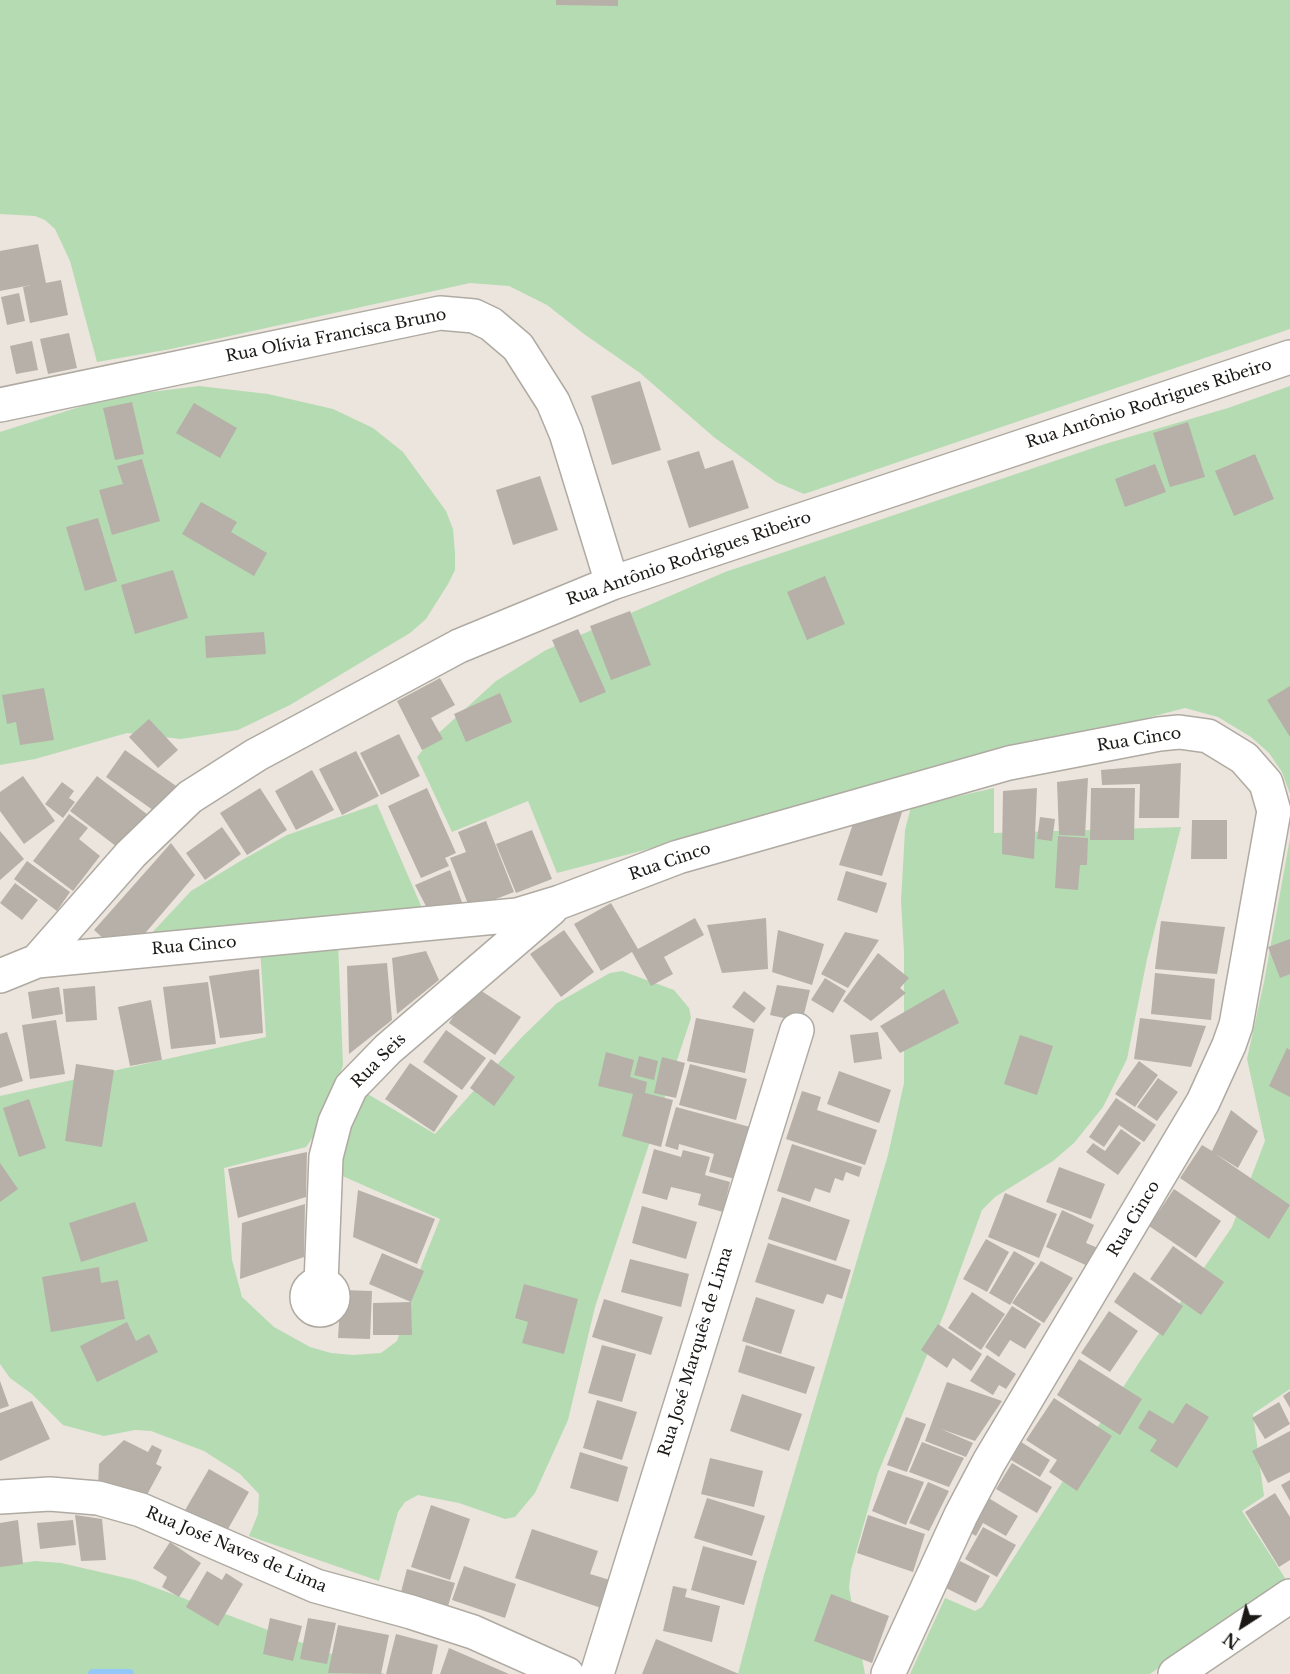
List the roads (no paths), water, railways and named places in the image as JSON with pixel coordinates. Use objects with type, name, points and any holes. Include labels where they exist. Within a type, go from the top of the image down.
[{"type":"street","name":"Rua Olívia Francisca Bruno","points":[[0,405],[440,313],[474,316],[491,324],[518,347],[553,402],[566,433],[612,583]]},
{"type":"street","name":"Rua Antônio Rodrigues Ribeiro","points":[[37,961],[131,855],[190,797],[256,755],[459,645],[612,583],[1290,357]]},
{"type":"street","name":"Rua Cinco","points":[[37,961],[517,915],[560,902],[678,857],[1009,763],[1159,734],[1195,733],[1218,740],[1244,758],[1266,783],[1274,812],[1273,825],[1236,1025],[1218,1072],[1203,1102],[989,1462],[961,1515],[888,1674]]},
{"type":"street","name":"Rua Seis","points":[[321,1284],[326,1157],[335,1122],[351,1087],[388,1049],[560,902]]},
{"type":"street","points":[[0,976],[37,961]]},
{"type":"street","name":"Rua José Marquês de Lima","points":[[597,1674],[796,1030]]},
{"type":"street","name":"Rua José Naves de Lima","points":[[0,1497],[50,1494],[98,1498],[141,1510],[316,1586],[473,1632],[567,1674]]},
{"type":"street","points":[[1175,1674],[1289,1598]]},
{"type":"waterway","points":[[93,1674],[129,1674]]}]
